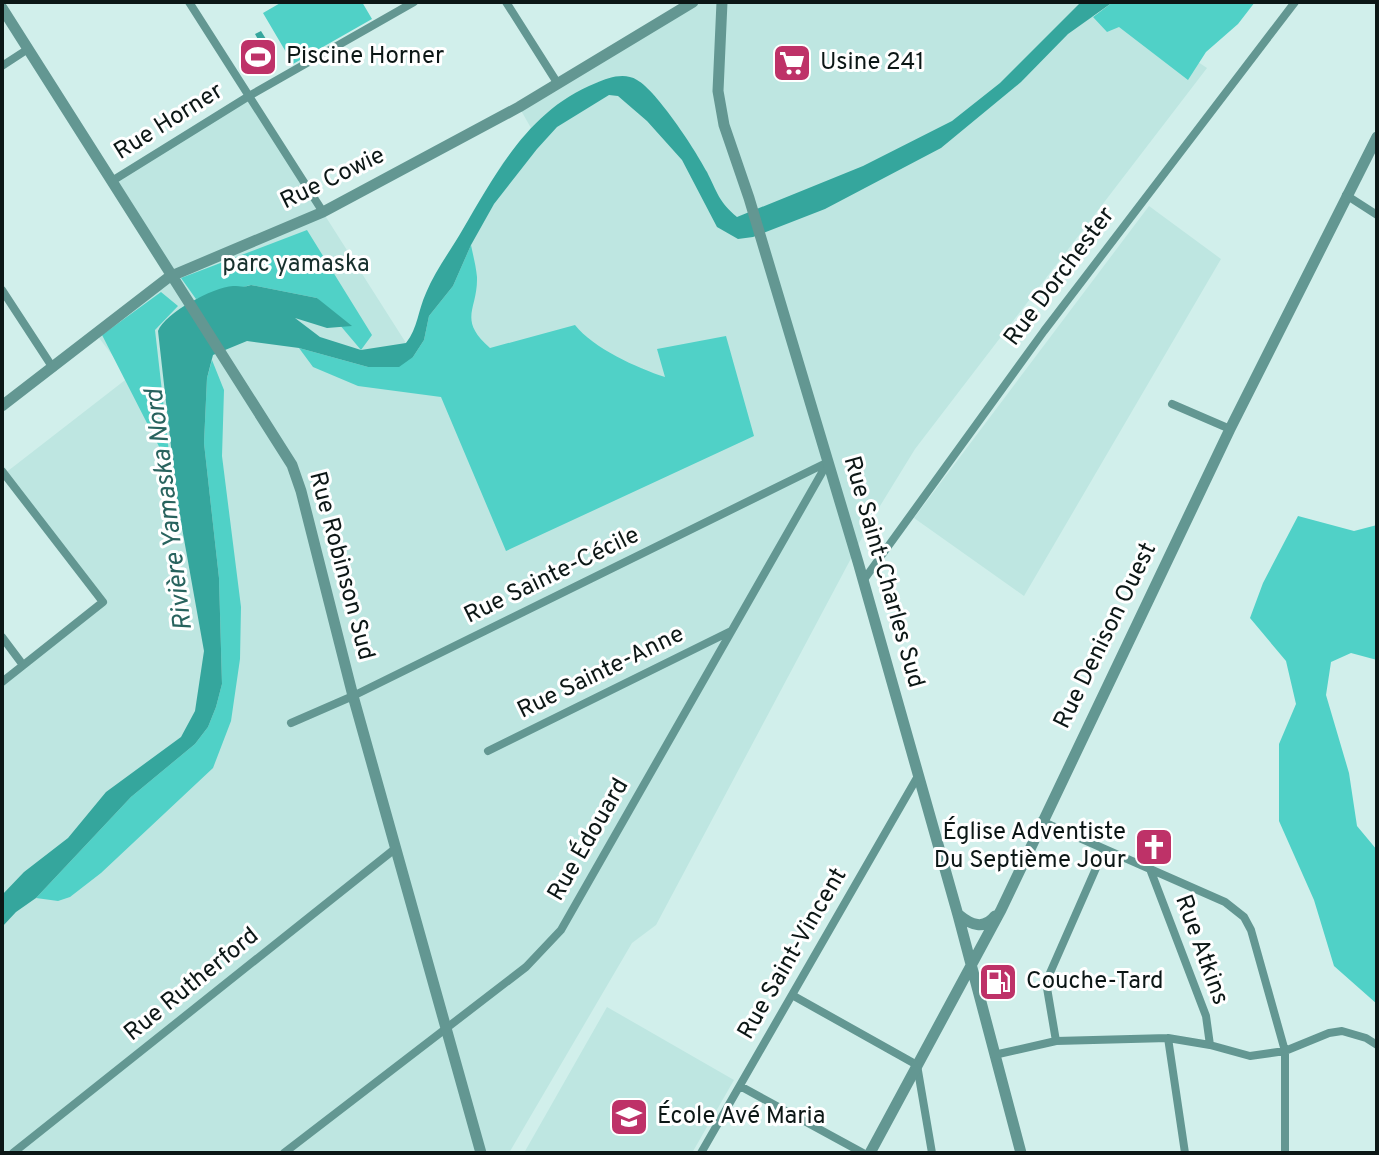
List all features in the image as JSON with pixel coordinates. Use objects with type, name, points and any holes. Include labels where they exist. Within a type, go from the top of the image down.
[{"type":"street","points":[[189,2],[323,212]]},
{"type":"street","name":"Rue Horner","points":[[112,181],[249,96],[414,2]]},
{"type":"street","points":[[506,2],[558,84]]},
{"type":"street","name":"Rue Cowie","points":[[2,406],[152,288],[323,212],[558,84],[693,2]]},
{"type":"street","name":"Rue Saint-Charles Sud","points":[[722,2],[718,91],[724,125],[829,461],[958,915],[1021,1153]]},
{"type":"street","name":"Rue Dorchester","points":[[863,581],[1044,331],[1295,2]]},
{"type":"street","name":"Rue Robinson Sud","points":[[2,8],[292,465],[481,1153]]},
{"type":"street","points":[[2,66],[28,49]]},
{"type":"street","name":"Rue Denison Ouest","points":[[870,1153],[1001,910],[1230,429],[1377,137]]},
{"type":"street","points":[[1346,195],[1377,215]]},
{"type":"street","points":[[2,290],[53,368]]},
{"type":"street","points":[[1172,404],[1230,429]]},
{"type":"street","name":"Rue Édouard","points":[[284,1153],[526,967],[561,930],[829,461]]},
{"type":"street","name":"Rue Sainte-Cécile","points":[[291,723],[353,696],[829,461]]},
{"type":"street","points":[[2,471],[103,602],[2,682]]},
{"type":"street","name":"Rue Sainte-Anne","points":[[488,751],[732,630]]},
{"type":"street","points":[[2,637],[23,665]]},
{"type":"street","name":"Rue Saint-Vincent","points":[[701,1153],[918,775]]},
{"type":"street","points":[[1041,821],[1225,902],[1244,917],[1251,930],[1285,1051],[1285,1153]]},
{"type":"street","name":"Rue Rutherford","points":[[13,1153],[396,848]]},
{"type":"street","points":[[1056,1041],[1046,982],[1104,850]]},
{"type":"street","name":"Rue Atkins","points":[[1150,869],[1206,1016],[1210,1045]]},
{"type":"street","points":[[958,915],[968,923],[981,925],[991,922],[1001,910]]},
{"type":"street","points":[[792,995],[917,1065],[932,1153]]},
{"type":"street","points":[[994,1055],[1056,1041],[1168,1038],[1250,1056],[1285,1051],[1329,1033],[1342,1031],[1366,1038],[1377,1045]]},
{"type":"street","points":[[1168,1038],[1185,1153]]},
{"type":"street","points":[[740,1086],[863,1153]]},
{"type":"shaded area","points":[[692,2],[1081,2],[1093,17],[1111,4],[1207,68],[915,449],[872,519],[656,925],[632,943],[509,1153],[2,1153],[2,682],[102,602],[4,474],[129,377],[96,334],[172,276],[112,181],[249,96],[406,343],[415,332],[427,291],[502,164],[531,128],[519,107]]},
{"type":"shaded area","name":"Rivière Yamaska Nord","points":[[1081,2],[1113,2],[1068,34],[1021,82],[941,148],[825,209],[753,237],[738,239],[717,227],[682,160],[647,121],[618,96],[609,95],[557,127],[494,204],[453,286],[429,316],[424,340],[413,357],[399,367],[368,367],[299,348],[247,341],[213,355],[207,378],[204,443],[219,578],[222,684],[216,707],[208,727],[195,744],[131,797],[36,898],[2,927],[2,895],[24,872],[68,838],[106,792],[181,737],[195,711],[204,651],[177,500],[158,331],[170,317],[191,302],[224,287],[251,285],[317,298],[352,326],[327,328],[295,318],[320,337],[361,350],[406,343],[434,277],[503,164],[534,125],[573,94],[621,76],[637,80],[645,86],[675,122],[702,162],[722,201],[737,217],[863,166],[952,121],[1000,83]]},
{"type":"shaded area","name":"Piscine Horner","points":[[261,31],[266,39],[262,42],[275,61],[254,74],[241,52],[260,43],[255,34]]},
{"type":"shaded area","points":[[1149,206],[1221,259],[1024,596],[914,518]]},
{"type":"shaded area","name":"École Avé Maria","points":[[607,1007],[734,1080],[692,1153],[524,1153]]},
{"type":"green space","points":[[282,2],[362,2],[372,19],[293,64],[263,13]]},
{"type":"green space","points":[[1113,2],[1255,2],[1238,24],[1206,52],[1188,80],[1119,27],[1107,32],[1093,17]]},
{"type":"green space","name":"parc yamaska","points":[[307,230],[372,335],[361,350],[317,298],[251,285],[196,299],[181,278]]},
{"type":"green space","points":[[471,245],[477,277],[472,321],[480,338],[490,348],[575,325],[604,349],[665,377],[657,349],[726,336],[754,436],[506,551],[441,397],[358,386],[313,367],[299,348],[368,367],[413,357],[424,340],[429,316],[453,286]]},
{"type":"green space","points":[[161,292],[178,306],[155,330],[171,470],[102,335]]},
{"type":"green space","points":[[212,360],[224,390],[222,456],[241,607],[240,659],[231,721],[213,768],[101,873],[70,897],[58,901],[36,898],[131,797],[195,744],[208,727],[216,707],[222,684],[219,578],[204,443],[207,378]]},
{"type":"green space","points":[[1298,516],[1354,531],[1377,525],[1377,660],[1351,653],[1331,662],[1326,695],[1349,773],[1357,826],[1377,850],[1377,1004],[1334,966],[1314,900],[1279,821],[1279,744],[1296,704],[1286,661],[1250,618],[1263,583]]},
{"type":"place","name":"Piscine Horner","points":[[258,57]]},
{"type":"place","name":"Usine 241","points":[[792,63]]},
{"type":"place","name":"Église Adventiste Du Septième Jour","points":[[1154,847]]},
{"type":"place","name":"Couche-Tard","points":[[998,982]]},
{"type":"place","name":"École Avé Maria","points":[[629,1117]]}]
